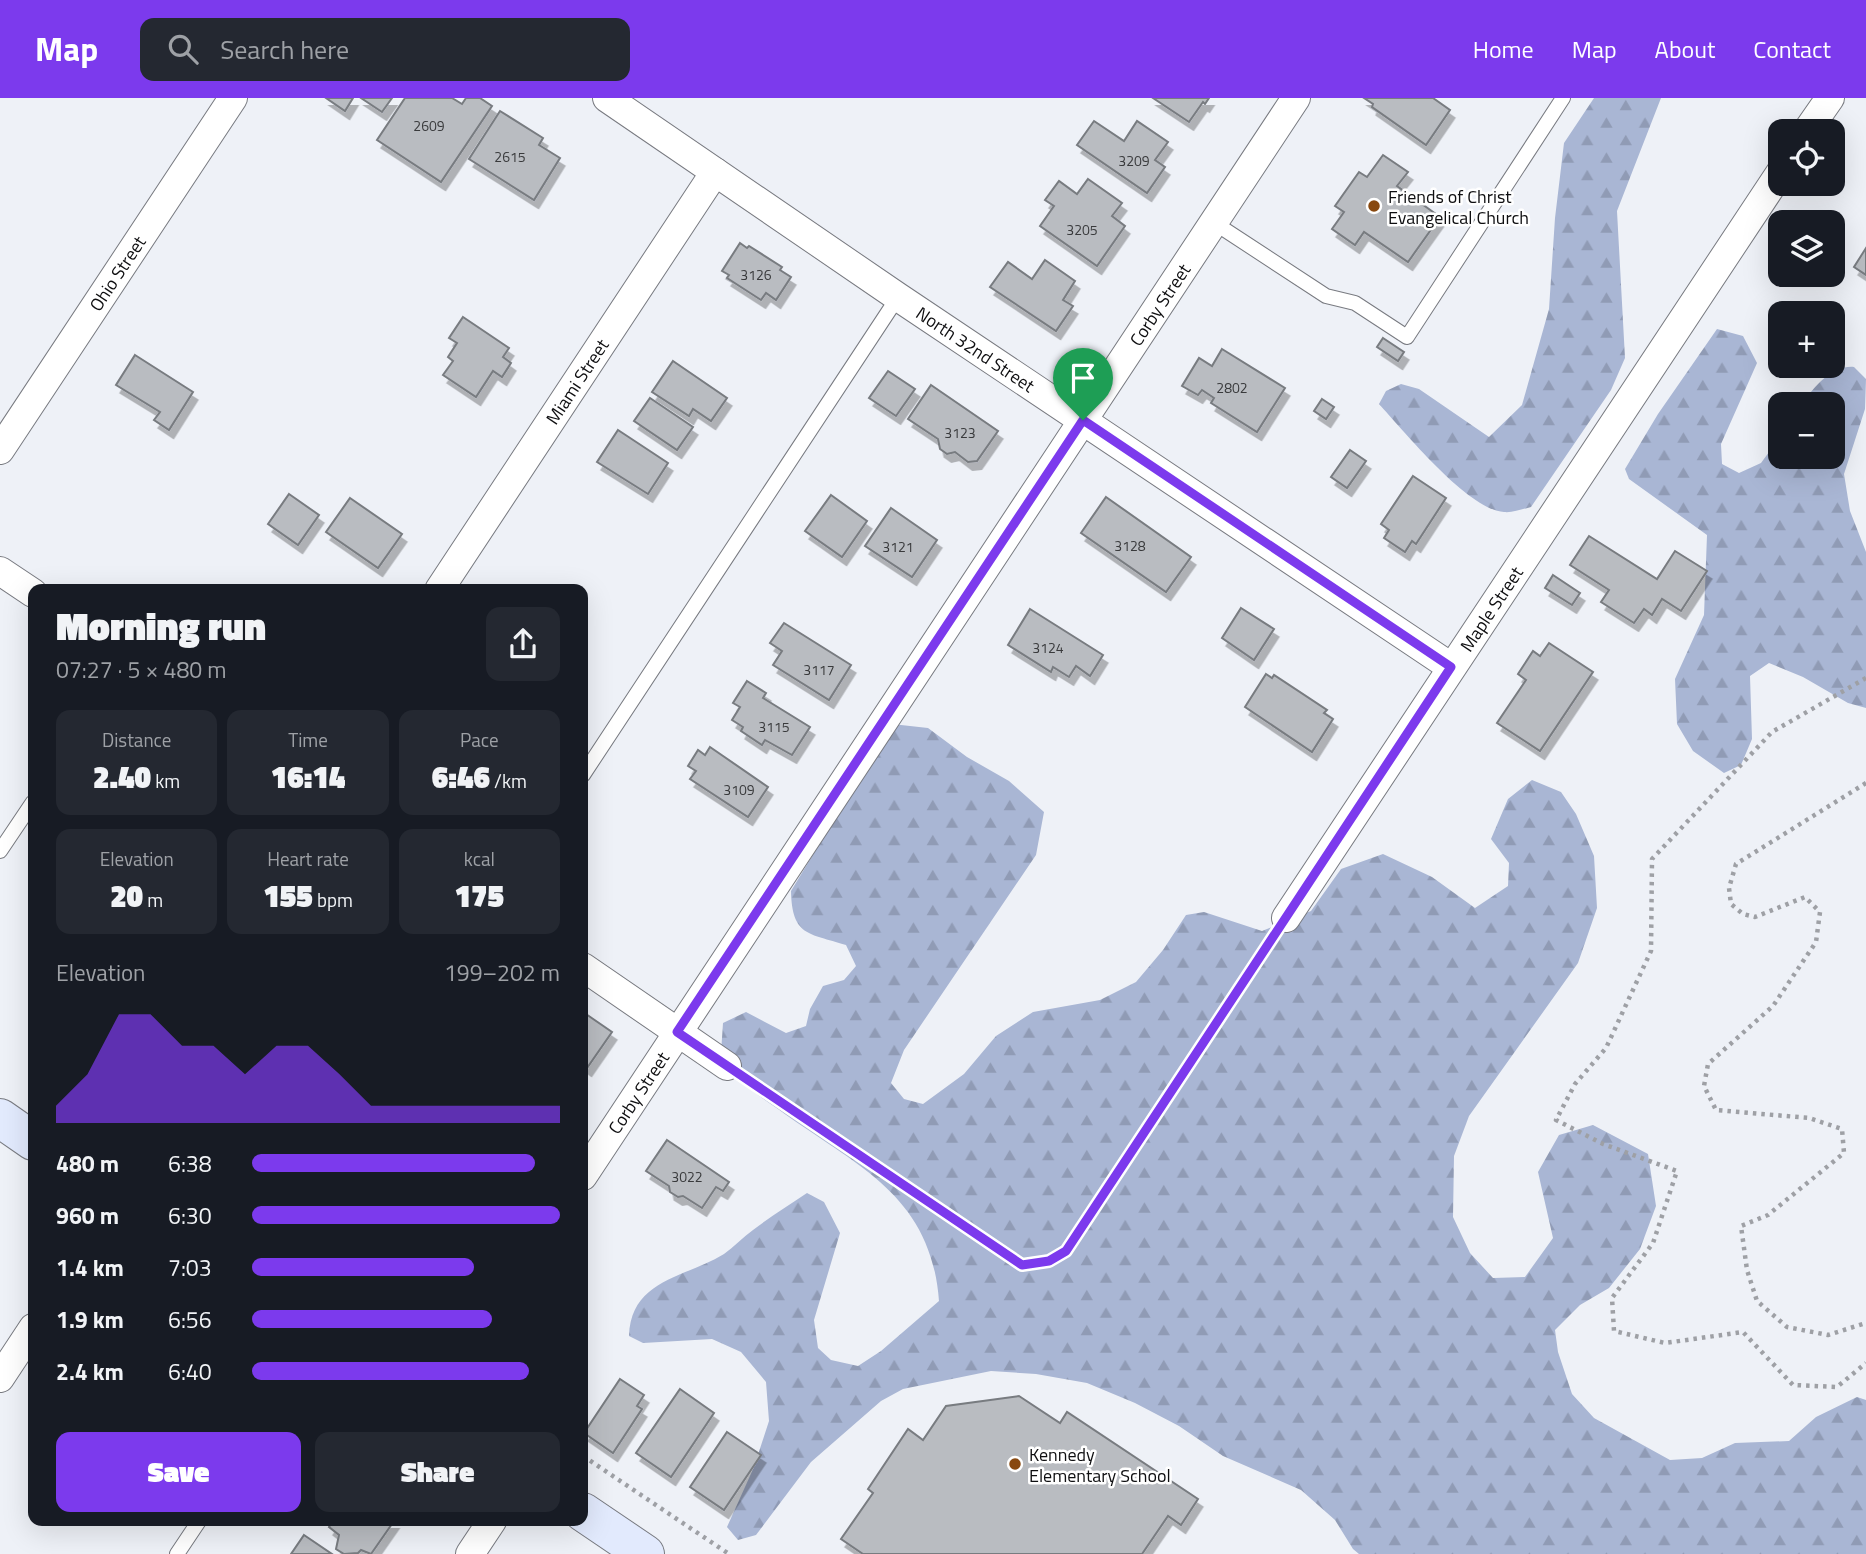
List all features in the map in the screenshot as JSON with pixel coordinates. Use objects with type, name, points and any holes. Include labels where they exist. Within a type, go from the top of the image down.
[{"type":"main road","points":[[0,1118],[28,1138]]},
{"type":"main road","points":[[588,1514],[645,1554]]},
{"type":"street","name":"Ohio Street","points":[[0,450],[233,98]]},
{"type":"street","name":"North 32nd Street","points":[[607,98],[898,297],[1451,667]]},
{"type":"street","name":"Corby Street","points":[[588,1168],[1296,98]]},
{"type":"street","points":[[1815,119],[1830,98]]},
{"type":"street","name":"Miami Street","points":[[443,584],[715,172]]},
{"type":"street","name":"Maple Street","points":[[1286,918],[1768,191]]},
{"type":"street","points":[[0,571],[28,590]]},
{"type":"street","points":[[588,970],[727,1066]]},
{"type":"street","points":[[0,1378],[28,1336]]},
{"type":"street","points":[[470,1554],[489,1526]]},
{"type":"lane","points":[[1213,222],[1326,296],[1355,303],[1407,337],[1563,98]]},
{"type":"lane","points":[[588,767],[898,297]]},
{"type":"lane","points":[[0,852],[28,810]]},
{"type":"lane","points":[[177,1554],[196,1526]]},
{"type":"path","points":[[1866,678],[1772,732],[1652,859],[1651,951],[1606,1048],[1575,1084],[1556,1120],[1603,1144],[1677,1171],[1653,1243],[1612,1298],[1614,1331],[1665,1343],[1743,1332],[1793,1385],[1837,1387],[1866,1363]]},
{"type":"path","points":[[1866,783],[1736,864],[1729,888],[1731,904],[1743,914],[1755,917],[1805,897],[1821,912],[1816,942],[1773,1006],[1708,1064],[1704,1086],[1716,1110],[1809,1118],[1842,1129],[1844,1153],[1768,1215],[1741,1226],[1747,1270],[1757,1301],[1787,1326],[1828,1335],[1866,1324]]},
{"type":"path","points":[[727,1066],[1022,1265],[1049,1261],[1066,1251],[1286,918]]},
{"type":"path","points":[[588,1459],[729,1554]]},
{"type":"green space","points":[[1594,98],[1661,98],[1617,211],[1625,358],[1611,390],[1531,507],[1504,512],[1489,508],[1455,484],[1379,404],[1386,391],[1401,384],[1419,389],[1489,437],[1522,405],[1549,309],[1555,218],[1564,143]]},
{"type":"green space","points":[[1717,329],[1743,336],[1757,363],[1721,444],[1722,464],[1739,473],[1761,463],[1768,453],[1768,469],[1845,469],[1845,392],[1812,392],[1825,378],[1845,378],[1846,367],[1854,367],[1866,379],[1865,409],[1844,474],[1850,511],[1866,552],[1866,708],[1848,703],[1803,677],[1769,663],[1750,676],[1752,739],[1741,765],[1724,773],[1693,751],[1677,724],[1675,679],[1704,615],[1707,535],[1629,479],[1625,469],[1658,414]]},
{"type":"green space","points":[[892,724],[928,728],[967,757],[1009,781],[1044,812],[1036,855],[904,1050],[891,1083],[904,1099],[923,1104],[964,1074],[996,1036],[1033,1012],[1100,1000],[1136,982],[1163,950],[1186,915],[1204,912],[1262,931],[1311,911],[1341,869],[1383,854],[1432,877],[1475,908],[1508,886],[1509,863],[1491,839],[1508,799],[1532,780],[1561,792],[1576,814],[1594,856],[1597,908],[1578,963],[1469,1116],[1454,1156],[1453,1217],[1470,1253],[1493,1278],[1525,1277],[1553,1238],[1538,1172],[1559,1135],[1593,1125],[1648,1154],[1656,1206],[1640,1249],[1609,1288],[1580,1305],[1555,1330],[1558,1352],[1572,1394],[1594,1418],[1670,1460],[1702,1458],[1735,1443],[1789,1441],[1816,1417],[1857,1397],[1866,1400],[1866,1554],[1359,1554],[1335,1520],[1301,1490],[1223,1456],[1179,1426],[1135,1403],[1087,1383],[1036,1374],[991,1371],[903,1389],[881,1401],[811,1462],[756,1535],[738,1540],[727,1527],[754,1467],[769,1421],[766,1382],[741,1352],[712,1339],[643,1343],[629,1336],[632,1317],[639,1303],[650,1291],[663,1283],[724,1254],[759,1225],[807,1193],[824,1202],[840,1233],[814,1320],[818,1348],[831,1360],[858,1366],[881,1351],[939,1301],[933,1264],[921,1233],[905,1208],[884,1185],[860,1166],[752,1090],[721,1053],[723,1023],[746,1012],[786,1033],[806,1026],[810,1009],[823,986],[844,980],[856,966],[846,945],[812,935],[799,925],[792,906],[791,891]]},
{"type":"building","points":[[326,98],[353,98],[345,111]]},
{"type":"building","points":[[361,98],[392,98],[382,112]]},
{"type":"building","points":[[405,98],[452,98],[462,104],[466,98],[480,98],[492,106],[441,182],[377,140]]},
{"type":"building","points":[[1153,98],[1209,98],[1189,122]]},
{"type":"building","points":[[1364,98],[1433,98],[1450,110],[1426,145],[1372,107],[1373,104]]},
{"type":"building","points":[[500,111],[543,138],[539,145],[560,158],[534,200],[469,159]]},
{"type":"building","points":[[1094,121],[1124,141],[1137,121],[1168,142],[1155,160],[1165,167],[1147,193],[1077,145]]},
{"type":"building","points":[[1383,155],[1408,172],[1397,186],[1440,217],[1408,262],[1364,232],[1355,245],[1332,229],[1344,212],[1335,206],[1359,172],[1367,177]]},
{"type":"building","points":[[1088,179],[1122,203],[1112,216],[1125,226],[1097,266],[1040,226],[1054,206],[1045,200],[1059,181],[1077,194]]},
{"type":"building","points":[[740,243],[782,267],[780,270],[791,277],[776,300],[766,293],[761,300],[727,278],[729,275],[722,271]]},
{"type":"building","points":[[1866,248],[1866,275],[1854,267]]},
{"type":"building","points":[[1045,260],[1075,281],[1063,300],[1073,306],[1056,331],[990,287],[1008,262],[1032,279]]},
{"type":"building","points":[[463,317],[509,348],[503,357],[511,363],[502,377],[493,371],[476,397],[443,375],[453,361],[448,357],[457,343],[449,338]]},
{"type":"building","points":[[1383,338],[1404,352],[1398,361],[1377,347]]},
{"type":"building","points":[[1222,349],[1285,388],[1257,432],[1211,403],[1214,398],[1202,390],[1198,395],[1182,386],[1199,358],[1212,366]]},
{"type":"building","points":[[135,355],[193,392],[169,430],[154,420],[160,412],[116,385]]},
{"type":"building","points":[[673,361],[727,398],[711,421],[693,409],[689,416],[652,392]]},
{"type":"building","points":[[888,371],[915,389],[896,416],[869,398]]},
{"type":"building","points":[[931,385],[998,431],[977,461],[968,462],[955,452],[947,454],[940,449],[938,439],[908,419]]},
{"type":"building","points":[[650,398],[693,427],[677,450],[634,421]]},
{"type":"building","points":[[1322,399],[1334,407],[1326,419],[1314,411]]},
{"type":"building","points":[[618,430],[668,463],[648,494],[597,462]]},
{"type":"building","points":[[1350,450],[1366,461],[1347,488],[1331,477]]},
{"type":"building","points":[[1413,476],[1446,498],[1416,544],[1412,541],[1405,552],[1384,538],[1389,530],[1381,524]]},
{"type":"building","points":[[289,494],[319,515],[298,545],[268,524]]},
{"type":"building","points":[[831,495],[867,521],[842,557],[805,531]]},
{"type":"building","points":[[1106,497],[1191,557],[1166,592],[1081,533]]},
{"type":"building","points":[[350,498],[402,534],[378,568],[326,532]]},
{"type":"building","points":[[891,508],[937,540],[912,577],[865,546]]},
{"type":"building","points":[[1589,536],[1657,579],[1675,551],[1707,571],[1681,611],[1662,599],[1652,615],[1644,609],[1634,623],[1601,602],[1609,590],[1570,565]]},
{"type":"building","points":[[1553,575],[1580,593],[1572,605],[1545,588]]},
{"type":"building","points":[[1241,608],[1274,629],[1254,660],[1222,638]]},
{"type":"building","points":[[1030,609],[1103,655],[1090,676],[1076,666],[1069,677],[1053,667],[1051,672],[1008,645]]},
{"type":"building","points":[[784,623],[851,665],[829,700],[773,665],[782,651],[770,643]]},
{"type":"building","points":[[1549,643],[1593,672],[1540,751],[1497,723],[1526,680],[1518,674],[1533,651],[1540,656]]},
{"type":"building","points":[[1266,674],[1272,678],[1274,675],[1327,710],[1324,713],[1333,719],[1312,752],[1245,707]]},
{"type":"building","points":[[747,681],[766,693],[763,698],[810,727],[792,755],[765,740],[762,745],[741,731],[743,727],[732,720],[740,707],[733,703]]},
{"type":"building","points":[[710,747],[768,787],[748,817],[690,779],[696,771],[688,766],[698,750],[705,755]]},
{"type":"building","points":[[588,1015],[612,1032],[588,1067]]},
{"type":"building","points":[[667,1140],[729,1182],[723,1191],[716,1187],[702,1208],[683,1196],[678,1197],[670,1192],[669,1186],[646,1171]]},
{"type":"building","points":[[620,1379],[644,1395],[637,1406],[642,1409],[613,1453],[588,1436],[588,1427]]},
{"type":"building","points":[[680,1389],[714,1413],[671,1477],[636,1453]]},
{"type":"building","name":"Kennedy Elementary School","points":[[1019,1396],[1060,1423],[1067,1412],[1198,1499],[1181,1525],[1168,1516],[1142,1554],[863,1554],[841,1539],[873,1493],[868,1489],[908,1429],[923,1440],[946,1406]]},
{"type":"building","points":[[727,1432],[761,1455],[724,1510],[690,1487]]},
{"type":"building","points":[[391,1526],[371,1554],[361,1550],[358,1553],[344,1554],[336,1549],[339,1535],[329,1527]]},
{"type":"building","points":[[304,1535],[332,1554],[291,1554]]},
{"type":"place","name":"Friends of Christ Evangelical Church","points":[[1374,206]]},
{"type":"place","name":"Kennedy Elementary School","points":[[1015,1464]]},
{"type":"route","points":[[1083,420],[1451,667],[1066,1251],[1049,1261],[1022,1265],[677,1032],[1083,420]]}]
